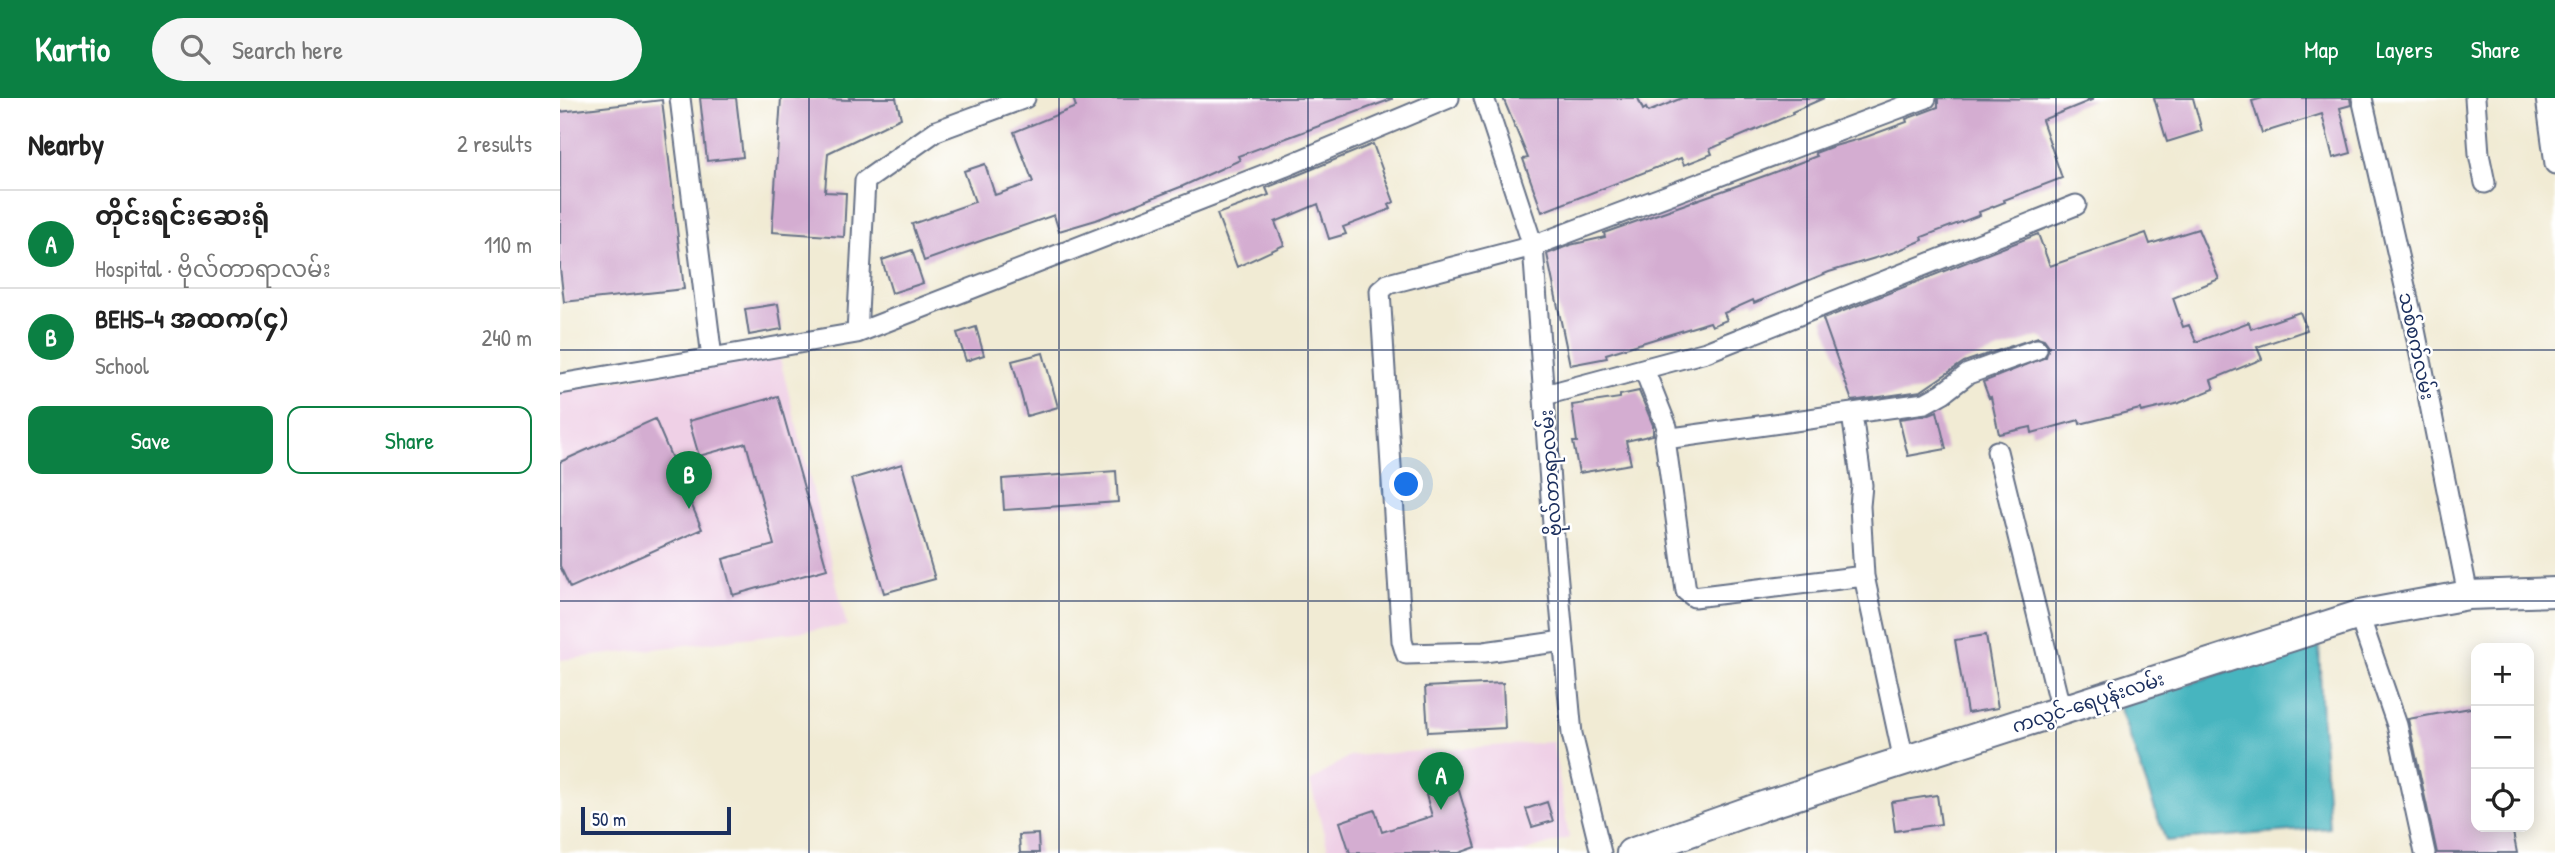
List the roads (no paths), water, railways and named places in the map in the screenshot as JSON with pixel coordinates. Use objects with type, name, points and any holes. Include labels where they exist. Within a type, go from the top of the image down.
[{"type":"street","points":[[680,98],[712,358]]},
{"type":"street","points":[[857,333],[865,181],[936,131],[1025,98]]},
{"type":"street","points":[[560,384],[857,333],[1284,167],[1449,98]]},
{"type":"street","name":"ဗိုလ်တာရာလမ်း","points":[[1483,98],[1533,246],[1554,538],[1572,734],[1601,853]]},
{"type":"street","points":[[1563,641],[1484,652],[1406,654],[1402,641],[1380,291],[1388,284],[1533,246],[1926,98]]},
{"type":"street","name":"သစ်စက်လမ်း","points":[[2362,98],[2415,330],[2468,595]]},
{"type":"street","points":[[2475,98],[2479,154],[2485,183]]},
{"type":"street","points":[[2546,98],[2555,164]]},
{"type":"street","points":[[1545,395],[1706,352],[2076,205]]},
{"type":"street","points":[[1665,439],[1924,403],[1943,393],[1968,374],[2037,348]]},
{"type":"street","points":[[1644,369],[1667,426],[1665,439],[1686,591],[1695,597],[1864,576]]},
{"type":"street","points":[[1852,414],[1862,485],[1860,506],[1864,576],[1905,761]]},
{"type":"street","points":[[1997,451],[2061,711]]},
{"type":"street","name":"ကလွင်-ရေပုန်းလမ်း","points":[[1631,853],[1905,761],[2359,615],[2468,595],[2555,592]]},
{"type":"street","points":[[2359,615],[2397,725],[2425,853]]},
{"type":"water","points":[[2319,642],[2329,828],[2166,841],[2119,706]]},
{"type":"place","name":"BEHS-4 အထက(၄)","points":[[689,509]]},
{"type":"place","name":"တိုင်းရင်းဆေးရုံ","points":[[1441,810]]}]
